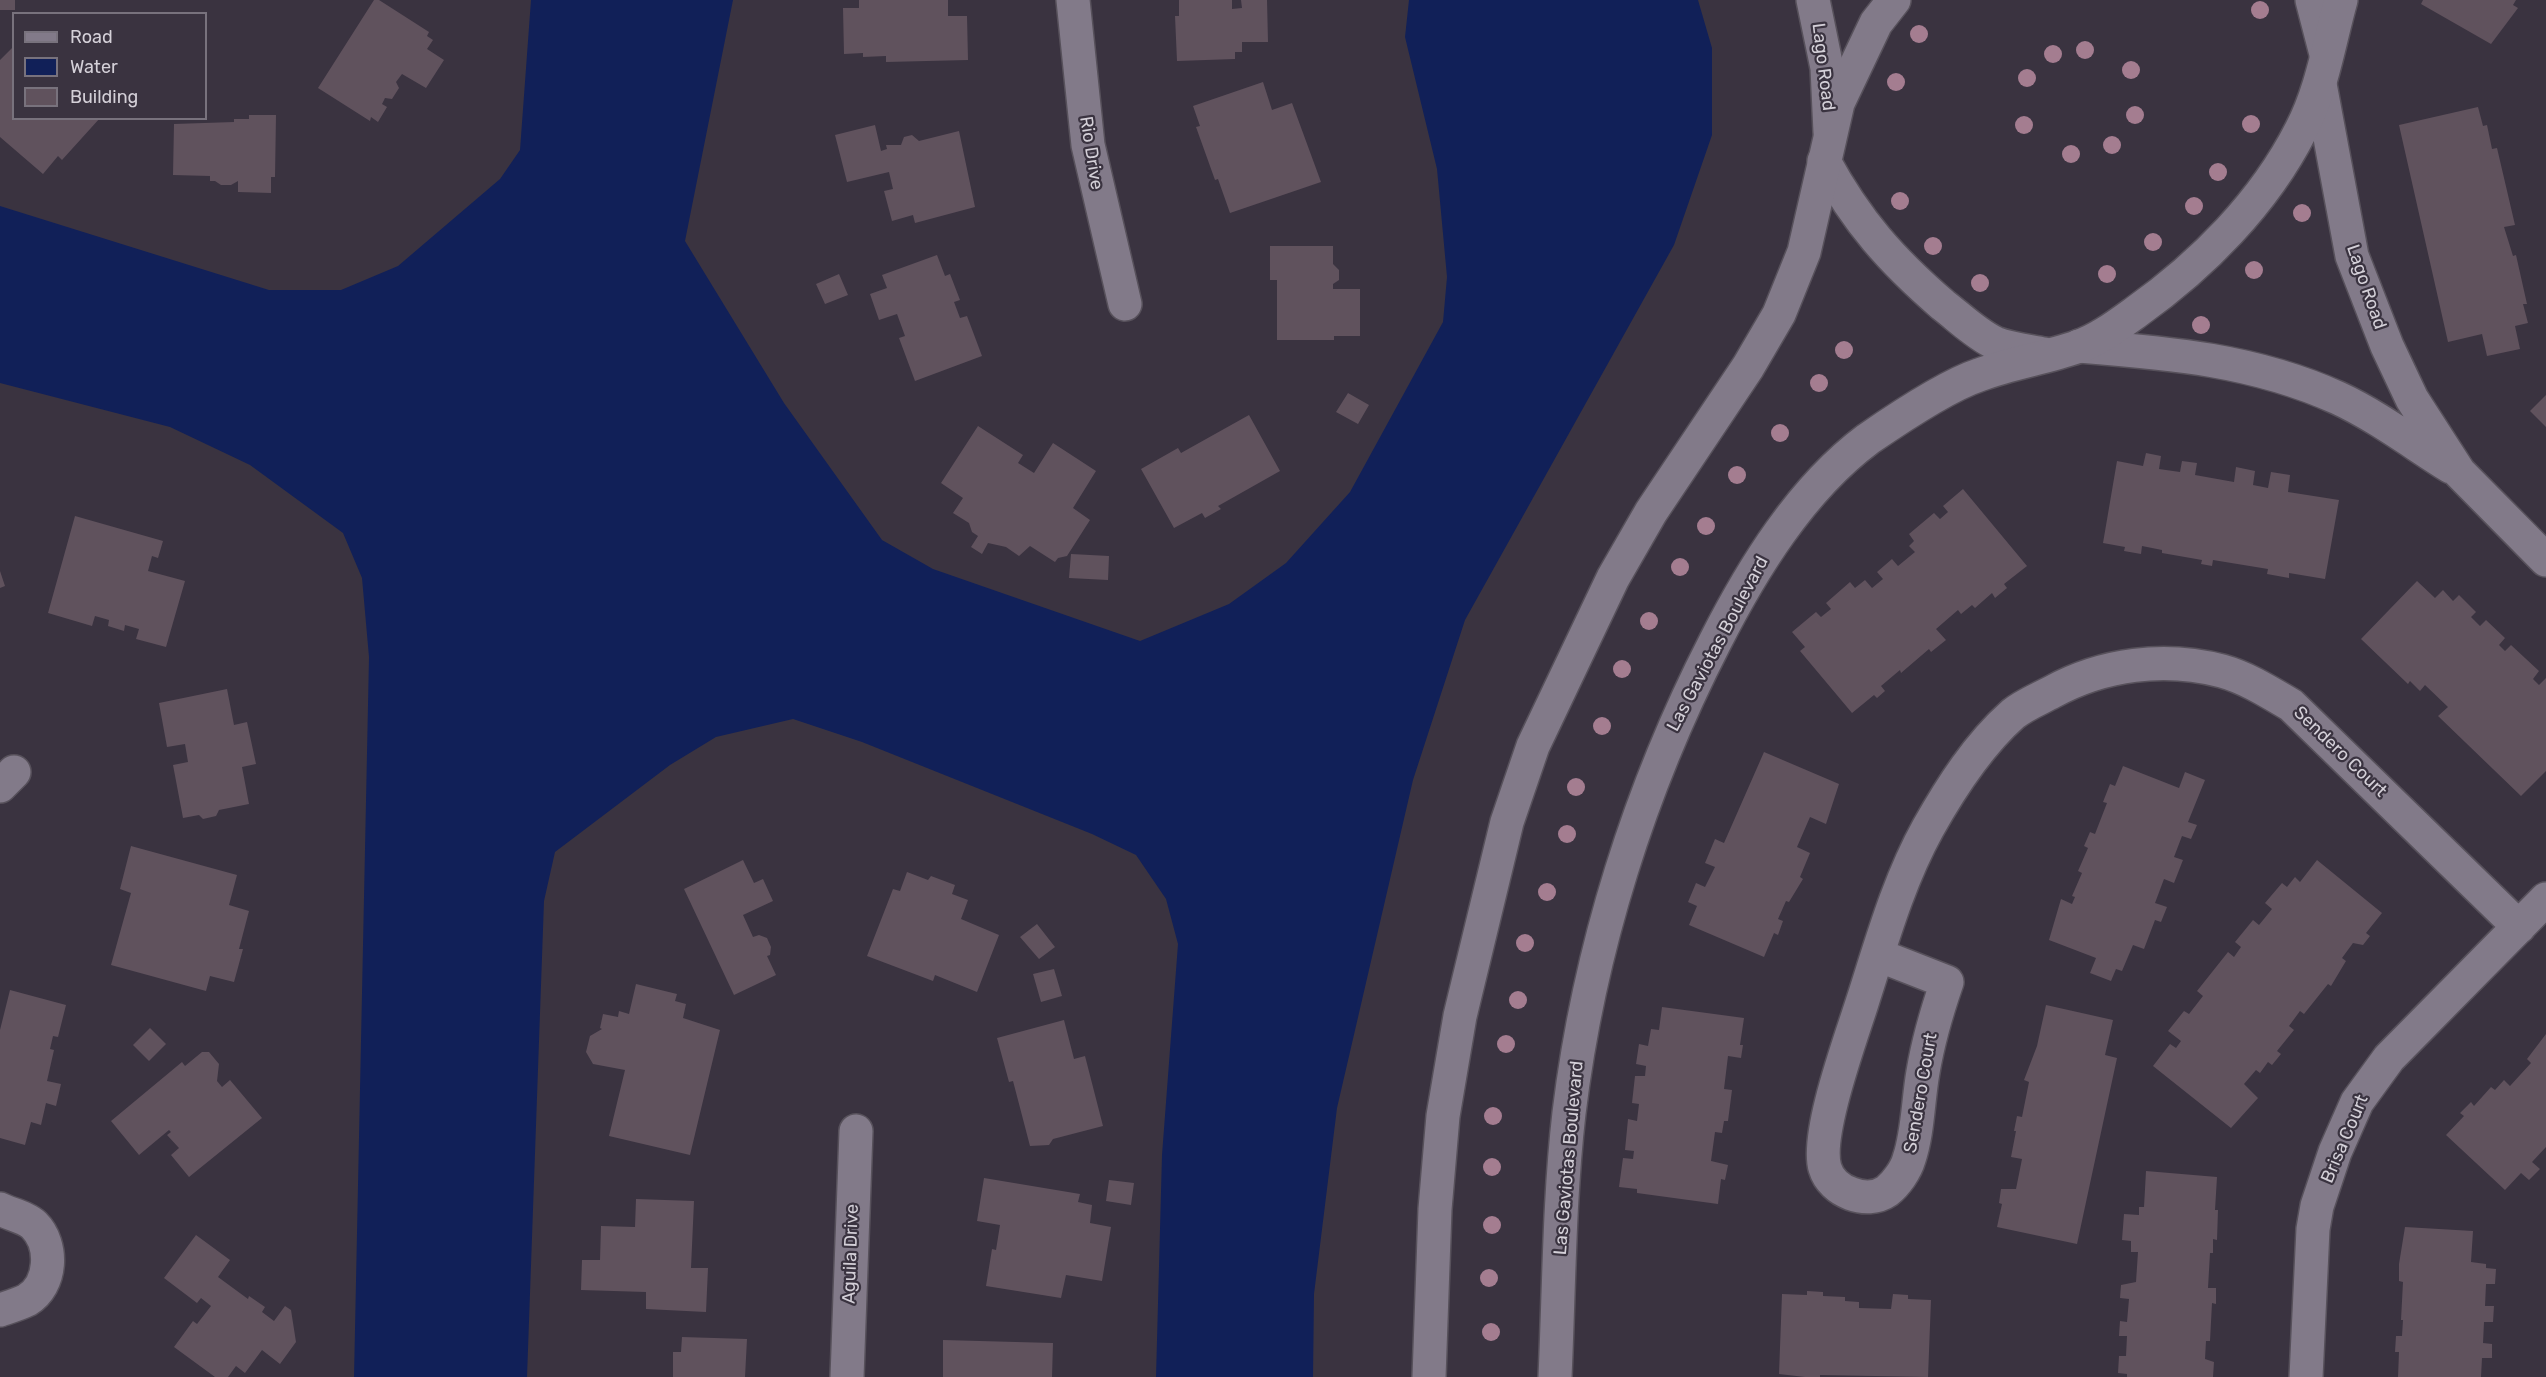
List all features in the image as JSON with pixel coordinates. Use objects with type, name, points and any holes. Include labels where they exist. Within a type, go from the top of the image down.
[{"type":"street","name":"Rio Drive","points":[[1073,0],[1088,145],[1101,210],[1125,304]]},
{"type":"street","name":"Lago Road","points":[[1813,0],[1827,68],[1827,147],[1858,219],[1885,251],[1971,328],[1996,343],[2044,354]]},
{"type":"street","points":[[1429,1377],[1435,1209],[1443,1116],[1460,1016],[1507,822],[1533,746],[1613,578],[1651,512],[1749,366],[1779,314],[1804,252],[1838,103],[1876,23],[1894,0]]},
{"type":"street","name":"Lago Road","points":[[2312,0],[2352,256],[2366,297],[2412,399],[2459,472],[2546,560]]},
{"type":"street","name":"Las Gaviotas Boulevard","points":[[1555,1377],[1562,1194],[1569,1113],[1580,1039],[1609,919],[1642,807],[1680,711],[1762,555],[1821,483],[1866,441],[1974,376],[2044,354],[2079,346],[2117,326],[2165,291],[2217,243],[2267,184],[2302,130],[2323,69],[2341,0]]},
{"type":"street","name":"Lago Road","points":[[2079,346],[2194,356],[2294,381],[2339,399],[2459,472]]},
{"type":"street","name":"Sendero Court","points":[[1878,955],[1947,982],[1923,1068],[1909,1160],[1891,1189],[1878,1196],[1849,1193],[1834,1186],[1823,1163],[1827,1125],[1838,1076],[1878,955],[1900,891],[1928,829],[1973,756],[2015,712],[2075,679],[2104,669],[2137,665],[2194,666],[2223,671],[2256,685],[2291,705],[2518,927]]},
{"type":"street","name":"Brisa Court","points":[[2306,1377],[2313,1229],[2335,1152],[2357,1102],[2389,1058],[2546,899]]},
{"type":"street","name":"Aguila Drive","points":[[847,1377],[856,1131]]},
{"type":"street","points":[[0,1209],[33,1223],[45,1239],[48,1262],[44,1282],[28,1299],[0,1310]]},
{"type":"water","points":[[531,0],[733,0],[685,241],[784,403],[882,540],[933,569],[1140,641],[1229,604],[1286,563],[1350,492],[1443,322],[1447,277],[1437,169],[1405,37],[1409,0],[1698,0],[1712,48],[1712,135],[1674,245],[1465,620],[1413,780],[1337,1108],[1314,1294],[1313,1377],[1156,1377],[1162,1155],[1178,944],[1166,899],[1136,855],[1092,834],[862,742],[793,719],[716,737],[670,765],[555,852],[544,901],[527,1377],[354,1377],[369,657],[362,578],[343,533],[250,465],[170,427],[0,383],[0,206],[269,290],[341,290],[398,266],[500,179],[520,150]]},
{"type":"building","points":[[0,0],[15,0],[15,10],[0,10]]},
{"type":"building","points":[[374,0],[379,0],[429,32],[427,36],[433,40],[427,49],[444,60],[426,88],[402,74],[396,82],[399,88],[392,99],[385,98],[382,104],[387,107],[378,122],[371,117],[370,121],[318,88]]},
{"type":"building","points":[[859,0],[948,0],[948,16],[967,16],[968,60],[886,62],[886,56],[863,57],[863,53],[844,54],[843,8],[859,8]]},
{"type":"building","points":[[1179,0],[1232,0],[1232,9],[1242,8],[1241,0],[1267,0],[1268,42],[1242,42],[1242,52],[1235,52],[1235,59],[1177,61],[1175,16],[1179,16]]},
{"type":"building","points":[[2423,0],[2516,0],[2513,5],[2518,8],[2491,44],[2421,4]]},
{"type":"building","points":[[12,48],[12,120],[98,120],[62,160],[58,156],[43,174],[0,137],[0,60]]},
{"type":"building","points":[[1263,82],[1272,110],[1292,103],[1321,182],[1230,213],[1218,179],[1215,180],[1196,127],[1200,126],[1193,106]]},
{"type":"building","points":[[2478,107],[2483,126],[2487,125],[2492,149],[2497,148],[2515,225],[2504,227],[2513,256],[2516,255],[2527,304],[2523,304],[2528,323],[2515,326],[2520,349],[2487,356],[2482,334],[2448,342],[2399,125]]},
{"type":"building","points":[[249,115],[276,115],[275,177],[271,177],[271,193],[238,192],[238,181],[231,185],[221,185],[210,181],[210,176],[173,175],[174,124],[234,122],[234,119],[249,119]]},
{"type":"building","points":[[875,125],[881,151],[887,149],[886,145],[901,145],[904,137],[912,135],[919,141],[959,131],[975,207],[915,223],[913,215],[892,221],[884,191],[893,189],[889,172],[847,182],[835,135]]},
{"type":"building","points":[[1270,246],[1333,246],[1333,264],[1339,270],[1339,280],[1333,284],[1333,289],[1360,289],[1360,336],[1334,336],[1334,340],[1277,340],[1277,280],[1270,280]]},
{"type":"building","points":[[937,255],[945,276],[950,274],[960,300],[954,302],[960,318],[967,316],[982,356],[915,381],[899,338],[905,336],[897,314],[879,320],[870,294],[887,288],[882,275]]},
{"type":"building","points":[[839,274],[848,295],[825,304],[816,284]]},
{"type":"building","points":[[1348,393],[1369,405],[1358,424],[1336,412]]},
{"type":"building","points":[[2546,395],[2546,427],[2530,411]]},
{"type":"building","points":[[1249,415],[1280,471],[1218,506],[1221,509],[1205,518],[1202,513],[1174,528],[1141,469],[1178,448],[1181,453]]},
{"type":"building","points":[[978,426],[1023,455],[1018,463],[1034,473],[1053,443],[1096,471],[1073,508],[1090,520],[1067,556],[1058,558],[1055,562],[1030,546],[1019,556],[1006,547],[988,543],[982,554],[971,547],[978,536],[972,532],[969,523],[953,513],[963,498],[941,483]]},
{"type":"building","points":[[2146,453],[2161,456],[2159,469],[2180,472],[2182,461],[2197,463],[2195,475],[2234,482],[2236,467],[2255,471],[2253,485],[2268,488],[2271,472],[2290,475],[2288,492],[2339,500],[2325,579],[2289,573],[2289,578],[2267,574],[2268,569],[2213,560],[2212,566],[2201,564],[2202,560],[2162,553],[2162,550],[2142,546],[2141,554],[2124,551],[2125,547],[2103,543],[2117,461],[2143,466]]},
{"type":"building","points":[[1963,489],[2027,566],[2004,584],[2007,588],[1995,598],[1992,593],[1975,608],[1972,605],[1961,614],[1958,610],[1936,629],[1946,640],[1931,652],[1929,649],[1901,673],[1900,670],[1881,686],[1885,691],[1877,698],[1874,695],[1852,713],[1800,651],[1805,647],[1792,632],[1816,612],[1821,617],[1831,609],[1826,603],[1850,582],[1855,588],[1865,580],[1872,588],[1883,579],[1877,572],[1892,559],[1898,566],[1915,552],[1909,546],[1914,541],[1909,534],[1934,513],[1940,519],[1948,512],[1943,506]]},
{"type":"building","points":[[75,516],[163,541],[158,558],[152,556],[148,571],[185,581],[166,647],[136,639],[139,629],[125,625],[124,631],[108,626],[109,620],[95,616],[92,626],[48,613]]},
{"type":"building","points":[[1071,554],[1109,556],[1108,580],[1069,578]]},
{"type":"building","points":[[0,571],[5,586],[0,588]]},
{"type":"building","points":[[2417,581],[2435,598],[2443,590],[2453,601],[2459,595],[2476,612],[2471,617],[2480,626],[2486,620],[2505,638],[2499,645],[2505,651],[2511,645],[2539,671],[2533,679],[2539,685],[2546,678],[2546,771],[2521,796],[2438,716],[2448,707],[2425,685],[2420,691],[2410,681],[2408,684],[2361,639]]},
{"type":"building","points":[[227,689],[234,725],[247,722],[256,764],[242,767],[249,804],[219,810],[216,816],[203,819],[199,815],[183,818],[173,765],[188,762],[185,744],[167,747],[159,703]]},
{"type":"building","points":[[1764,752],[1839,784],[1826,824],[1810,817],[1797,847],[1810,853],[1800,877],[1803,879],[1789,902],[1786,901],[1778,919],[1783,921],[1778,935],[1774,933],[1764,957],[1689,925],[1697,906],[1688,902],[1696,883],[1705,887],[1715,867],[1705,863],[1715,839],[1724,843]]},
{"type":"building","points":[[2123,766],[2179,788],[2185,772],[2205,780],[2188,822],[2197,825],[2191,839],[2182,836],[2174,857],[2183,860],[2174,883],[2164,879],[2155,903],[2167,907],[2161,922],[2155,920],[2144,949],[2133,945],[2122,971],[2116,969],[2111,981],[2090,973],[2096,958],[2049,940],[2061,899],[2072,904],[2075,897],[2072,896],[2082,873],[2078,871],[2088,848],[2084,846],[2090,832],[2095,834],[2107,803],[2103,802],[2110,784],[2115,786]]},
{"type":"building","points":[[131,846],[237,875],[229,905],[249,911],[239,949],[243,949],[234,982],[210,976],[206,991],[111,965],[131,893],[120,889]]},
{"type":"building","points":[[743,860],[754,883],[763,879],[773,901],[743,915],[753,937],[759,935],[767,938],[771,947],[770,955],[767,956],[776,975],[734,995],[684,889]]},
{"type":"building","points":[[2317,860],[2382,913],[2366,933],[2370,936],[2363,945],[2353,943],[2342,958],[2346,961],[2331,986],[2328,984],[2304,1014],[2300,1011],[2289,1026],[2294,1030],[2277,1051],[2281,1054],[2272,1065],[2268,1062],[2260,1073],[2256,1070],[2244,1084],[2258,1098],[2231,1128],[2153,1066],[2170,1044],[2176,1048],[2181,1041],[2168,1031],[2184,1011],[2189,1014],[2203,996],[2197,991],[2228,952],[2234,957],[2241,947],[2235,942],[2253,920],[2259,925],[2272,909],[2265,903],[2282,883],[2287,887],[2295,877],[2300,882]]},
{"type":"building","points":[[907,872],[928,880],[931,876],[955,885],[952,894],[968,900],[961,919],[999,935],[977,992],[935,975],[933,981],[867,956],[893,889],[900,891]]},
{"type":"building","points":[[1037,924],[1055,947],[1039,959],[1020,937]]},
{"type":"building","points":[[1054,969],[1062,996],[1041,1002],[1033,974]]},
{"type":"building","points":[[636,984],[677,994],[675,1001],[686,1004],[683,1018],[720,1030],[690,1155],[609,1136],[625,1070],[593,1064],[586,1052],[590,1036],[602,1029],[600,1028],[603,1014],[618,1017],[619,1011],[629,1014]]},
{"type":"building","points":[[10,990],[66,1005],[58,1037],[53,1036],[50,1049],[54,1050],[47,1081],[61,1084],[56,1106],[46,1103],[41,1125],[31,1122],[25,1145],[0,1138],[0,1030]]},
{"type":"building","points":[[2046,1005],[2113,1020],[2105,1055],[2117,1058],[2077,1244],[1997,1227],[2002,1204],[1999,1203],[2001,1189],[2016,1189],[2022,1159],[2011,1157],[2016,1131],[2014,1131],[2017,1116],[2022,1117],[2029,1082],[2024,1080],[2037,1046]]},
{"type":"building","points":[[1662,1007],[1744,1018],[1740,1045],[1743,1045],[1741,1058],[1728,1056],[1724,1089],[1732,1090],[1728,1121],[1724,1121],[1722,1133],[1715,1132],[1711,1161],[1728,1165],[1725,1180],[1721,1179],[1718,1204],[1637,1193],[1637,1189],[1619,1187],[1623,1158],[1633,1159],[1634,1151],[1625,1150],[1628,1119],[1637,1121],[1639,1104],[1632,1103],[1635,1076],[1645,1076],[1646,1066],[1636,1064],[1639,1044],[1648,1046],[1651,1029],[1659,1030]]},
{"type":"building","points":[[1064,1020],[1074,1059],[1085,1056],[1103,1126],[1053,1139],[1049,1145],[1030,1146],[1013,1081],[1009,1082],[997,1038]]},
{"type":"building","points":[[150,1028],[166,1044],[149,1061],[133,1045]]},
{"type":"building","points":[[2546,1034],[2546,1147],[2532,1162],[2540,1169],[2529,1180],[2521,1173],[2505,1190],[2446,1135],[2464,1116],[2460,1113],[2471,1102],[2474,1106],[2491,1087],[2495,1090],[2504,1080],[2510,1086],[2531,1063],[2527,1059]]},
{"type":"building","points":[[202,1052],[209,1052],[219,1064],[217,1081],[222,1087],[230,1080],[262,1118],[189,1177],[171,1155],[179,1148],[167,1135],[171,1132],[169,1130],[139,1155],[111,1121],[182,1062],[185,1066]]},
{"type":"building","points":[[2146,1171],[2217,1177],[2215,1210],[2218,1210],[2217,1240],[2213,1239],[2213,1253],[2210,1253],[2208,1288],[2216,1288],[2216,1304],[2212,1303],[2210,1341],[2206,1341],[2205,1359],[2214,1362],[2213,1377],[2127,1377],[2127,1374],[2118,1373],[2119,1356],[2126,1356],[2127,1336],[2119,1336],[2120,1321],[2127,1322],[2129,1299],[2120,1298],[2121,1285],[2136,1282],[2138,1252],[2131,1252],[2131,1241],[2122,1240],[2124,1214],[2139,1215],[2139,1207],[2144,1207]]},
{"type":"building","points":[[984,1178],[1080,1194],[1078,1202],[1092,1205],[1090,1223],[1111,1227],[1102,1281],[1066,1275],[1061,1298],[986,1286],[992,1249],[996,1250],[1000,1225],[977,1221]]},
{"type":"building","points":[[1109,1180],[1134,1183],[1131,1205],[1106,1201]]},
{"type":"building","points":[[636,1199],[694,1201],[691,1268],[708,1268],[706,1312],[646,1309],[646,1292],[581,1290],[582,1260],[600,1260],[601,1226],[635,1227]]},
{"type":"building","points":[[2405,1227],[2473,1231],[2471,1262],[2486,1264],[2486,1268],[2496,1269],[2495,1284],[2486,1284],[2485,1306],[2494,1306],[2493,1322],[2484,1322],[2483,1343],[2492,1344],[2492,1358],[2482,1358],[2481,1377],[2398,1377],[2399,1352],[2395,1352],[2396,1336],[2402,1336],[2403,1320],[2401,1320],[2403,1282],[2399,1281],[2399,1264]]},
{"type":"building","points":[[196,1235],[230,1260],[218,1277],[248,1299],[249,1296],[265,1307],[262,1312],[274,1321],[285,1306],[291,1310],[296,1342],[280,1364],[262,1350],[245,1373],[236,1366],[228,1377],[215,1377],[174,1347],[193,1321],[197,1324],[211,1306],[201,1298],[197,1303],[164,1278]]},
{"type":"building","points":[[1807,1291],[1823,1292],[1823,1296],[1845,1297],[1845,1301],[1859,1302],[1859,1308],[1891,1309],[1893,1294],[1908,1295],[1908,1299],[1931,1300],[1928,1377],[1820,1375],[1820,1377],[1805,1377],[1779,1374],[1782,1294],[1807,1295]]},
{"type":"building","points":[[682,1337],[747,1339],[745,1377],[673,1377],[673,1352],[681,1352]]},
{"type":"building","points":[[943,1340],[1053,1343],[1052,1377],[943,1377]]}]
